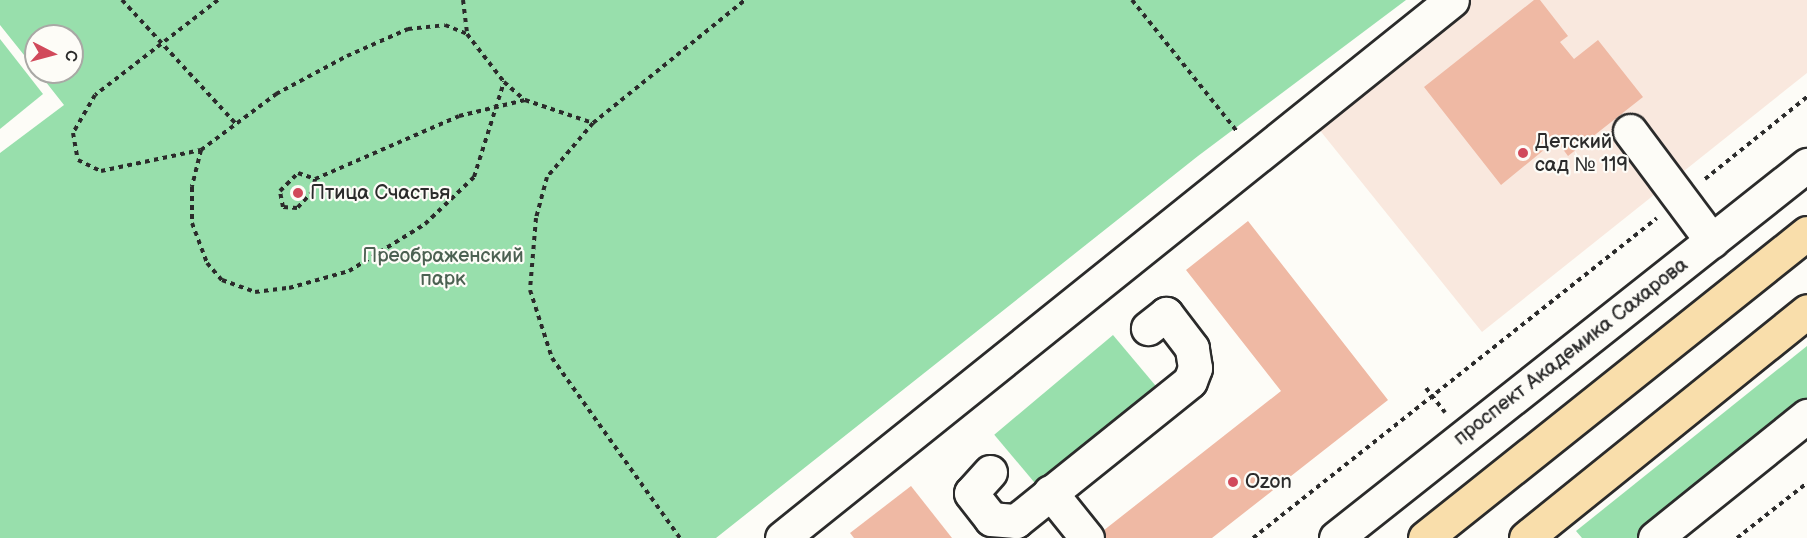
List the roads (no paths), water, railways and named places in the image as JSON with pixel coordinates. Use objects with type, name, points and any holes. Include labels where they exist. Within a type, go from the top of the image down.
[{"type":"main road","points":[[1425,538],[1807,233]]},
{"type":"main road","points":[[1526,538],[1807,311]]},
{"type":"street","points":[[782,538],[1452,0]]},
{"type":"street","points":[[1630,131],[1712,241]]},
{"type":"street","name":"проспект Академика Сахарова","points":[[1336,538],[1807,165]]},
{"type":"street","points":[[990,472],[971,493],[998,522],[1016,521],[1190,381],[1196,368],[1192,348],[1166,314],[1148,328]]},
{"type":"street","points":[[1655,538],[1807,416]]},
{"type":"street","points":[[1050,492],[1087,538]]},
{"type":"place","name":"Детский сад № 119","points":[[1523,153]]},
{"type":"place","name":"Птица Счастья","points":[[298,193]]},
{"type":"place","name":"Ozon","points":[[1233,482]]},
{"type":"park label","name":"Преображенский парк","points":[[443,268]]}]
